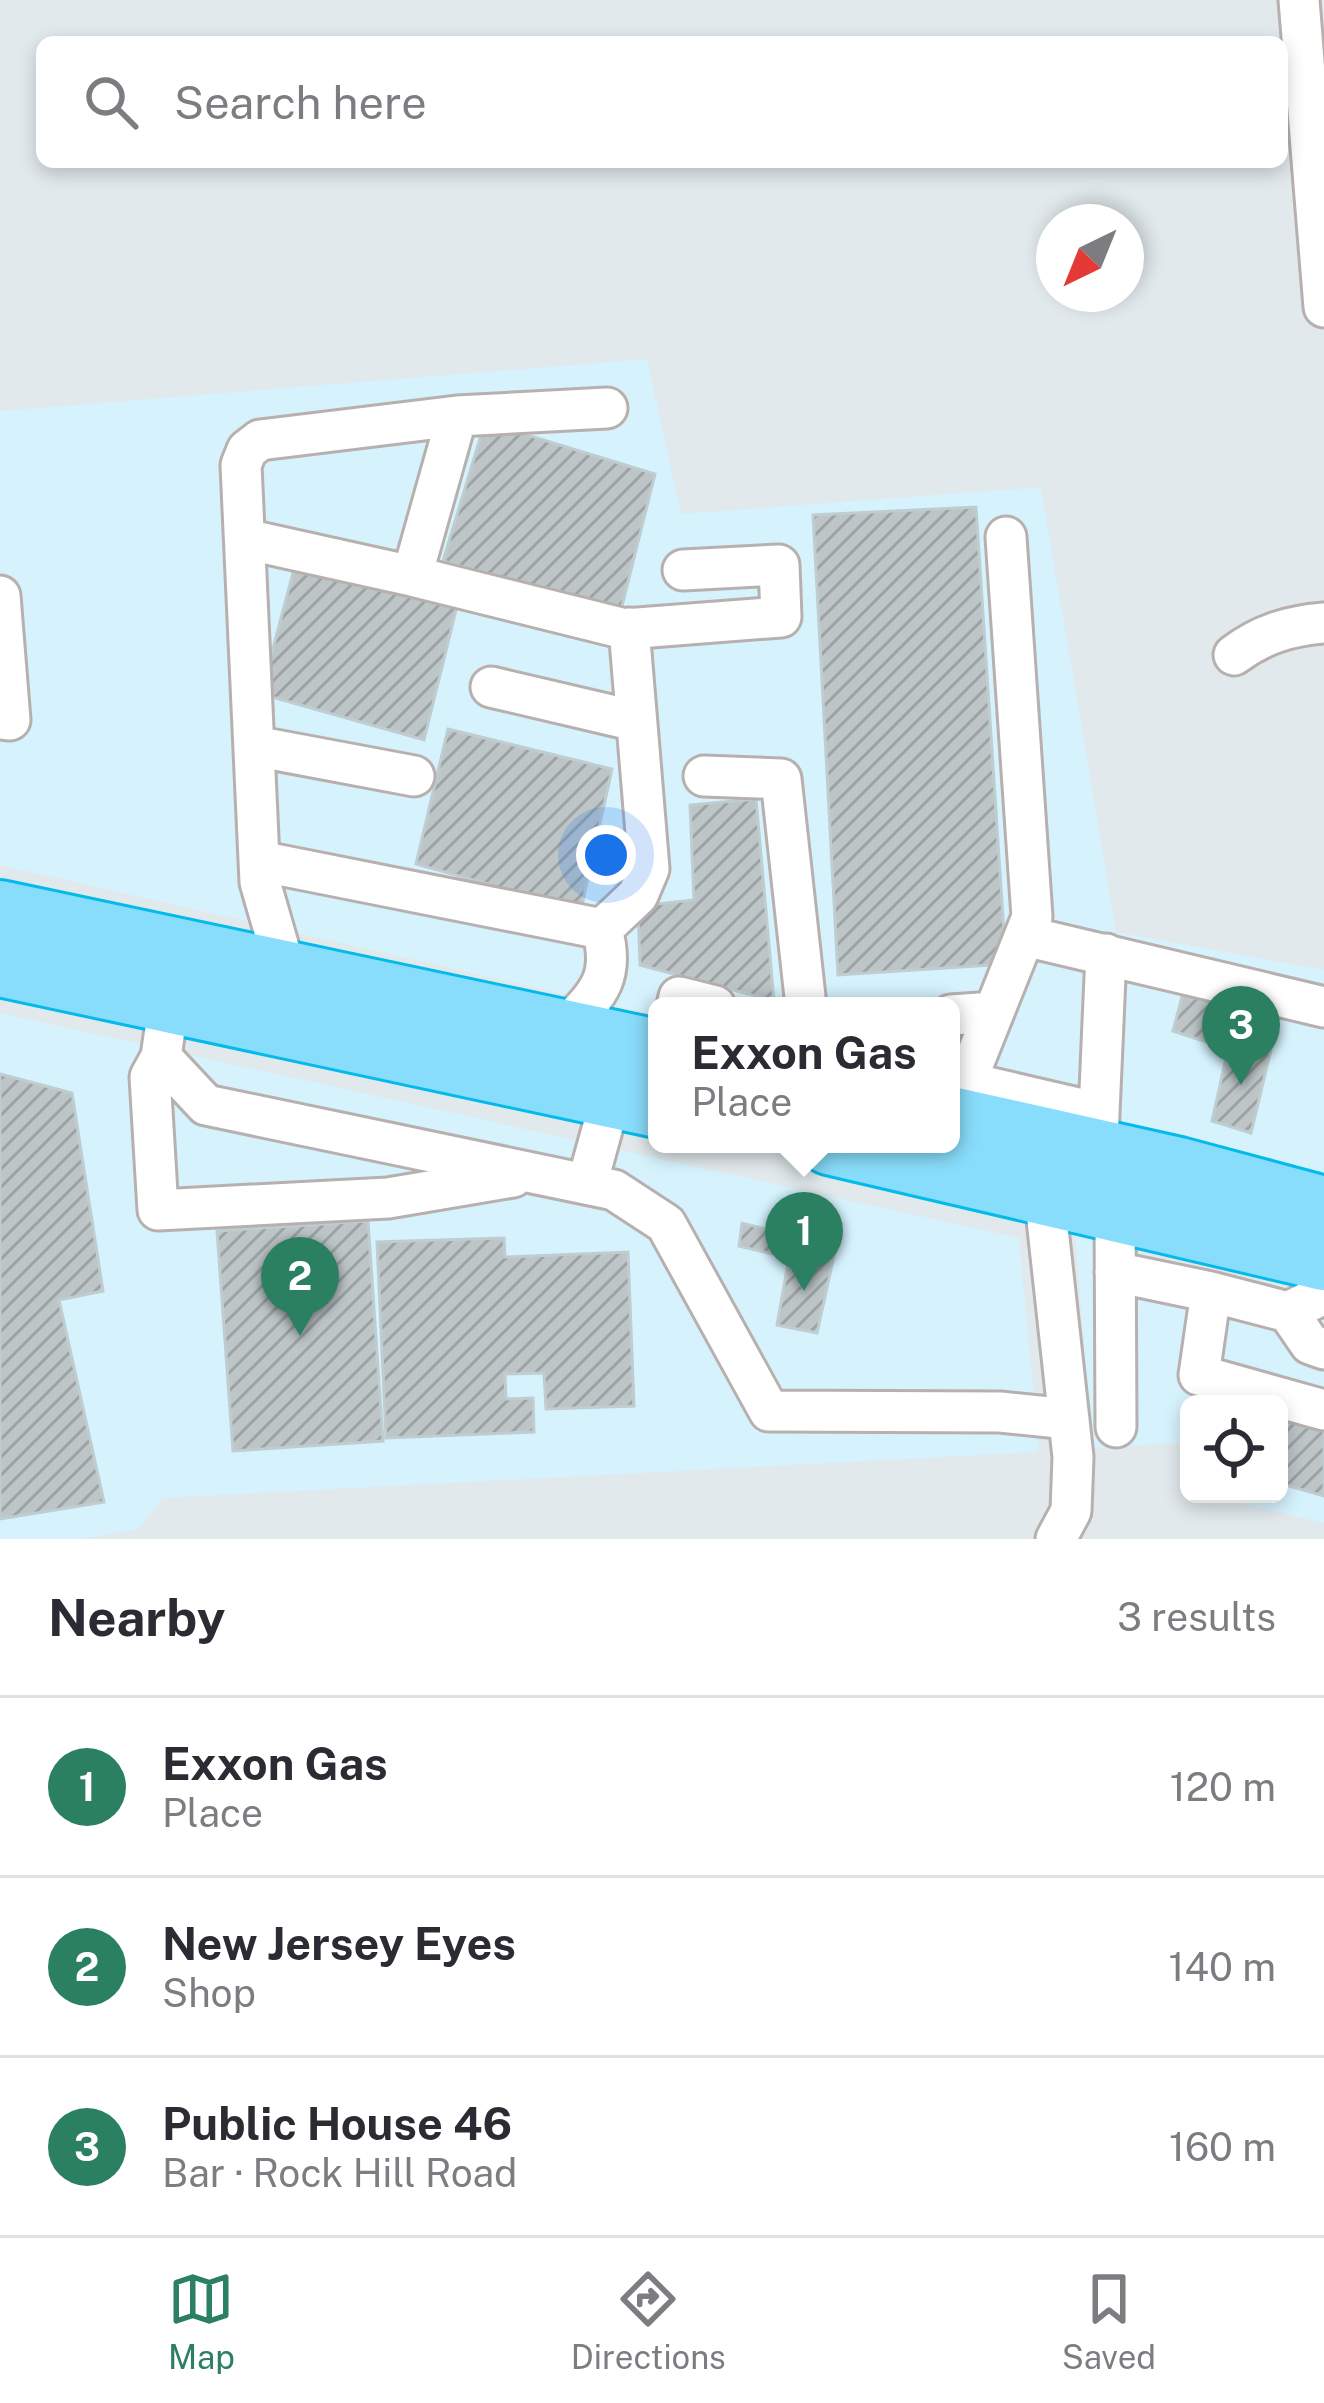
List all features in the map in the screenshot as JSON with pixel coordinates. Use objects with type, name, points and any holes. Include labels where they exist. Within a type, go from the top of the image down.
[{"type":"highway","points":[[0,911],[648,1048]]},
{"type":"highway","points":[[0,966],[165,1030],[634,1102]]},
{"type":"highway","points":[[960,1106],[1098,1131],[1324,1207]]},
{"type":"highway","points":[[870,1153],[1324,1260]]},
{"type":"street","points":[[1299,0],[1317,133],[1324,307]]},
{"type":"street","points":[[286,972],[260,882],[242,465],[247,450],[260,440],[457,416],[607,408]]},
{"type":"street","points":[[412,576],[457,416]]},
{"type":"street","points":[[960,1095],[1032,917],[1006,537]]},
{"type":"street","points":[[245,538],[628,628],[781,617],[779,565],[683,570]]},
{"type":"street","points":[[0,596],[10,720],[0,719]]},
{"type":"street","points":[[1234,655],[1255,639],[1284,628],[1324,623]]},
{"type":"street","points":[[602,929],[638,895],[649,869],[628,628]]},
{"type":"street","points":[[491,687],[636,721]]},
{"type":"street","points":[[254,746],[414,776]]},
{"type":"street","points":[[704,776],[781,779],[805,997]]},
{"type":"street","points":[[259,861],[602,929]]},
{"type":"street","points":[[564,1029],[605,979],[609,954],[602,929]]},
{"type":"street","points":[[1024,936],[1324,1006]]},
{"type":"street","points":[[1098,1131],[1106,954]]},
{"type":"street","points":[[960,1014],[994,1012]]},
{"type":"street","points":[[165,1030],[150,1077],[158,1210],[388,1198],[537,1174]]},
{"type":"street","points":[[165,1030],[206,1105],[614,1190],[666,1224],[769,1411],[1000,1412],[1067,1403],[1116,1380]]},
{"type":"street","points":[[587,1184],[634,1102]]},
{"type":"street","points":[[1045,1192],[1073,1456],[1071,1511],[1056,1539]]},
{"type":"street","points":[[1115,1208],[1116,1427]]},
{"type":"street","points":[[1176,1222],[1227,1295]]},
{"type":"street","points":[[1114,1272],[1288,1312],[1310,1344],[1324,1349]]},
{"type":"street","points":[[1288,1312],[1324,1294]]},
{"type":"street","points":[[1227,1295],[1199,1375],[1324,1410]]},
{"type":"shaded area","points":[[647,359],[681,514],[1041,487],[1116,932],[1324,970],[1324,1175],[960,1088],[960,997],[648,997],[648,1013],[0,865],[0,411]]},
{"type":"shaded area","points":[[0,1013],[1019,1238],[1039,1452],[163,1498],[139,1529],[79,1539],[0,1539]]},
{"type":"shaded area","points":[[1075,1235],[1324,1306],[1324,1523],[1241,1503],[1288,1503],[1288,1395],[1180,1395],[1180,1447],[1178,1443],[1093,1448]]},
{"type":"building","points":[[485,422],[655,474],[620,614],[443,561]]},
{"type":"building","points":[[976,507],[1006,964],[838,975],[813,515]]},
{"type":"building","points":[[295,565],[458,602],[424,740],[261,694]]},
{"type":"building","points":[[448,729],[612,769],[581,910],[416,864]]},
{"type":"building","points":[[756,799],[774,997],[640,965],[638,906],[694,900],[690,805]]},
{"type":"building","points":[[1183,993],[1279,1016],[1251,1133],[1212,1121],[1228,1049],[1173,1031]]},
{"type":"building","points":[[0,1074],[72,1093],[103,1291],[59,1300],[104,1502],[0,1519]]},
{"type":"building","points":[[802,1219],[841,1224],[817,1333],[777,1325],[789,1258],[739,1246],[742,1223],[794,1236]]},
{"type":"building","points":[[368,1221],[383,1441],[233,1451],[217,1231]]},
{"type":"building","points":[[504,1238],[505,1257],[628,1252],[634,1406],[546,1409],[544,1373],[505,1374],[506,1399],[533,1398],[534,1432],[386,1438],[377,1242]]},
{"type":"building","points":[[1288,1421],[1324,1431],[1324,1496],[1288,1486]]},
{"type":"place","name":"Public House 46","points":[[1241,1085]]},
{"type":"place","name":"Exxon Gas","points":[[804,1291]]},
{"type":"place","name":"New Jersey Eyes","points":[[300,1336]]}]
